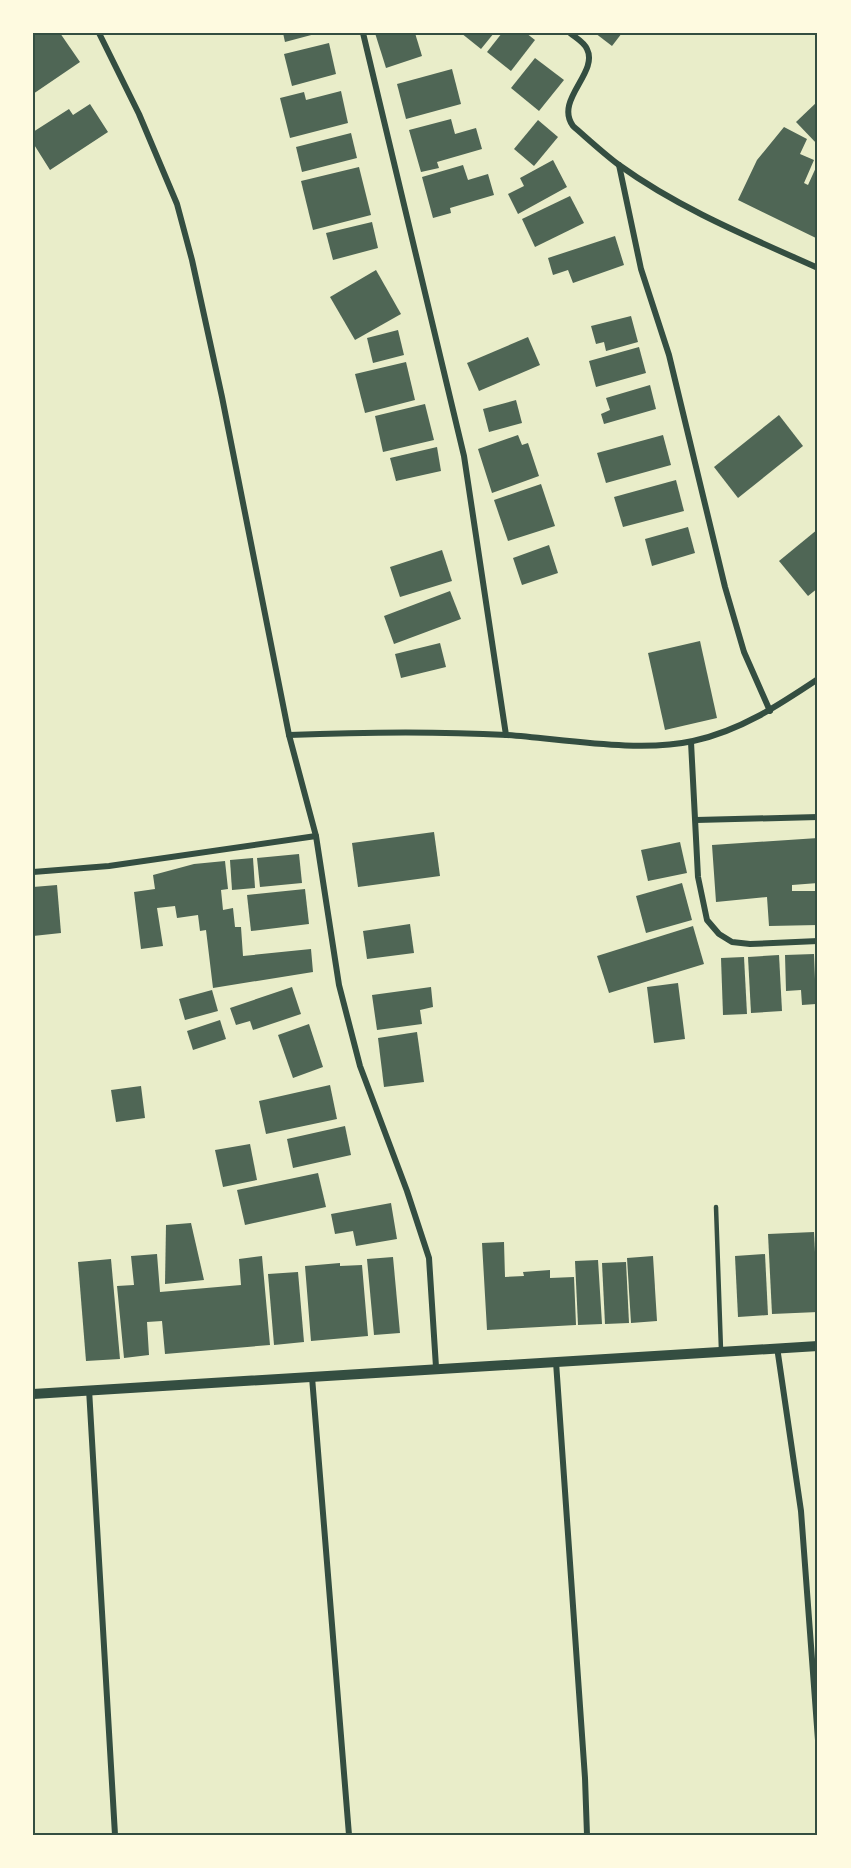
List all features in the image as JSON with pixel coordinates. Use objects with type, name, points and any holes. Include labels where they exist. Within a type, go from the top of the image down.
[{"type":"street","points":[[99,33],[139,114],[177,204],[183,227],[222,397],[289,735],[316,836],[339,985],[357,1056],[408,1191],[429,1258],[436,1367]]},
{"type":"street","points":[[363,33],[464,456],[506,735]]},
{"type":"street","points":[[570,33],[585,46],[589,57],[570,104],[569,120],[619,165],[705,217],[818,268]]},
{"type":"street","points":[[619,165],[641,269],[669,355],[725,587],[744,652],[770,711]]},
{"type":"street","points":[[289,735],[399,731],[506,735],[596,743],[692,742],[734,729],[770,711],[818,679]]},
{"type":"street","points":[[692,742],[701,898],[712,928],[732,942],[743,944],[818,941]]},
{"type":"street","points":[[696,820],[818,817]]},
{"type":"street","points":[[33,872],[109,866],[316,836]]},
{"type":"street","points":[[33,1394],[436,1367],[818,1346]]},
{"type":"street","points":[[776,1347],[801,1510],[818,1740]]},
{"type":"street","points":[[556,1362],[587,1835]]},
{"type":"street","points":[[312,1376],[349,1835]]},
{"type":"street","points":[[89,1389],[115,1835]]},
{"type":"lane","points":[[716,1207],[721,1350]]},
{"type":"building","points":[[33,33],[60,33],[80,62],[33,94]]},
{"type":"building","points":[[283,33],[315,33],[315,34],[285,42]]},
{"type":"building","points":[[375,33],[415,33],[422,56],[386,68]]},
{"type":"building","points":[[461,33],[494,33],[481,49]]},
{"type":"building","points":[[502,33],[526,33],[535,40],[511,71],[487,52]]},
{"type":"building","points":[[595,33],[622,33],[612,46]]},
{"type":"building","points":[[329,43],[336,74],[292,86],[284,54]]},
{"type":"building","points":[[535,58],[564,80],[539,111],[511,88]]},
{"type":"building","points":[[452,69],[461,104],[406,119],[397,84]]},
{"type":"building","points":[[341,91],[348,123],[290,138],[280,98],[304,92],[306,100]]},
{"type":"building","points":[[818,101],[818,145],[796,122]]},
{"type":"building","points":[[90,104],[108,132],[50,170],[33,143],[33,132],[69,109],[73,115]]},
{"type":"building","points":[[451,119],[455,134],[476,128],[482,149],[437,162],[439,168],[421,172],[409,130]]},
{"type":"building","points":[[538,120],[558,137],[534,166],[514,149]]},
{"type":"building","points":[[784,127],[807,139],[800,154],[814,160],[804,183],[808,185],[818,163],[818,239],[738,200],[757,160]]},
{"type":"building","points":[[351,133],[357,158],[302,172],[296,147]]},
{"type":"building","points":[[553,160],[567,187],[518,214],[508,194],[524,186],[520,178]]},
{"type":"building","points":[[463,165],[468,180],[488,174],[494,195],[450,208],[451,213],[433,218],[422,177]]},
{"type":"building","points":[[359,167],[371,215],[313,230],[301,181]]},
{"type":"building","points":[[570,196],[584,223],[535,247],[522,219]]},
{"type":"building","points":[[372,222],[378,248],[333,260],[326,233]]},
{"type":"building","points":[[615,236],[624,265],[573,283],[568,270],[553,275],[548,258]]},
{"type":"building","points":[[376,270],[401,314],[355,340],[330,297]]},
{"type":"building","points":[[631,316],[638,342],[606,351],[604,342],[596,344],[591,326]]},
{"type":"building","points":[[398,330],[404,355],[373,363],[367,338]]},
{"type":"building","points":[[528,337],[540,365],[479,391],[467,363]]},
{"type":"building","points":[[639,347],[646,373],[596,387],[589,361]]},
{"type":"building","points":[[406,362],[415,400],[365,413],[355,374]]},
{"type":"building","points":[[650,385],[656,409],[604,424],[601,414],[610,410],[606,398]]},
{"type":"building","points":[[516,400],[522,423],[489,432],[483,409]]},
{"type":"building","points":[[425,404],[434,440],[383,452],[375,416]]},
{"type":"building","points":[[779,415],[803,446],[738,498],[714,467]]},
{"type":"building","points":[[518,435],[522,445],[528,443],[539,476],[492,493],[478,449]]},
{"type":"building","points":[[663,435],[671,465],[606,483],[597,453]]},
{"type":"building","points":[[437,447],[441,471],[396,481],[390,458]]},
{"type":"building","points":[[676,480],[684,511],[623,527],[614,497]]},
{"type":"building","points":[[541,484],[555,526],[508,541],[494,500]]},
{"type":"building","points":[[688,527],[695,553],[652,566],[645,539]]},
{"type":"building","points":[[818,529],[818,588],[808,596],[779,561]]},
{"type":"building","points":[[549,545],[558,573],[522,585],[513,558]]},
{"type":"building","points":[[442,550],[452,581],[400,597],[390,567]]},
{"type":"building","points":[[450,591],[461,619],[394,644],[384,616]]},
{"type":"building","points":[[700,641],[717,718],[665,730],[648,653]]},
{"type":"building","points":[[440,643],[446,667],[401,678],[395,654]]},
{"type":"building","points":[[434,832],[440,876],[358,887],[352,843]]},
{"type":"building","points":[[818,838],[818,883],[792,885],[792,891],[818,891],[818,925],[769,926],[767,897],[716,902],[712,845]]},
{"type":"building","points":[[680,842],[687,873],[648,881],[641,850]]},
{"type":"building","points":[[299,854],[302,883],[260,887],[257,858]]},
{"type":"building","points":[[253,858],[255,888],[232,890],[230,860]]},
{"type":"building","points":[[225,861],[228,889],[221,890],[223,910],[233,908],[235,927],[241,927],[243,956],[311,949],[313,972],[213,988],[206,930],[200,931],[198,915],[177,918],[175,906],[157,908],[163,946],[141,949],[134,892],[155,889],[153,875],[194,864]]},
{"type":"building","points":[[682,883],[692,920],[646,933],[636,896]]},
{"type":"building","points":[[57,885],[61,933],[33,936],[33,887]]},
{"type":"building","points":[[305,889],[309,924],[251,931],[247,895]]},
{"type":"building","points":[[410,924],[414,953],[367,959],[363,931]]},
{"type":"building","points":[[693,926],[704,964],[609,993],[597,956]]},
{"type":"building","points":[[814,954],[816,1004],[802,1005],[801,990],[786,991],[785,955]]},
{"type":"building","points":[[779,955],[782,1011],[751,1013],[748,957]]},
{"type":"building","points":[[744,957],[747,1014],[723,1015],[721,958]]},
{"type":"building","points":[[678,983],[685,1039],[654,1043],[647,987]]},
{"type":"building","points":[[292,987],[301,1014],[253,1030],[250,1021],[236,1025],[230,1008]]},
{"type":"building","points":[[431,987],[433,1007],[420,1010],[422,1024],[377,1030],[372,995]]},
{"type":"building","points":[[212,990],[218,1011],[185,1020],[179,999]]},
{"type":"building","points":[[220,1020],[226,1039],[193,1050],[187,1031]]},
{"type":"building","points":[[309,1024],[323,1067],[293,1078],[278,1035]]},
{"type":"building","points":[[417,1032],[424,1082],[384,1087],[378,1038]]},
{"type":"building","points":[[330,1085],[337,1119],[266,1134],[259,1101]]},
{"type":"building","points":[[141,1086],[145,1118],[116,1122],[111,1090]]},
{"type":"building","points":[[345,1126],[351,1155],[293,1168],[287,1139]]},
{"type":"building","points":[[250,1144],[257,1180],[223,1187],[215,1150]]},
{"type":"building","points":[[318,1173],[326,1207],[245,1225],[237,1190]]},
{"type":"building","points":[[391,1203],[397,1239],[356,1246],[353,1231],[335,1234],[331,1214]]},
{"type":"building","points":[[191,1223],[204,1280],[165,1284],[166,1225]]},
{"type":"building","points":[[814,1232],[818,1312],[772,1314],[768,1234]]},
{"type":"building","points":[[504,1242],[505,1277],[524,1276],[523,1272],[550,1270],[550,1278],[574,1277],[576,1325],[487,1330],[482,1243]]},
{"type":"building","points":[[157,1254],[160,1292],[241,1285],[239,1259],[262,1256],[270,1345],[165,1354],[162,1321],[147,1322],[149,1355],[124,1358],[117,1286],[134,1285],[131,1256]]},
{"type":"building","points":[[765,1254],[768,1315],[738,1317],[735,1256]]},
{"type":"building","points":[[653,1256],[657,1321],[631,1323],[627,1258]]},
{"type":"building","points":[[393,1257],[400,1333],[374,1335],[367,1259]]},
{"type":"building","points":[[111,1259],[120,1359],[86,1361],[78,1262]]},
{"type":"building","points":[[598,1260],[602,1324],[578,1325],[575,1261]]},
{"type":"building","points":[[626,1262],[629,1323],[605,1324],[602,1263]]},
{"type":"building","points":[[340,1263],[340,1266],[362,1265],[368,1336],[311,1341],[305,1266]]},
{"type":"building","points":[[298,1272],[304,1342],[274,1345],[268,1274]]}]
